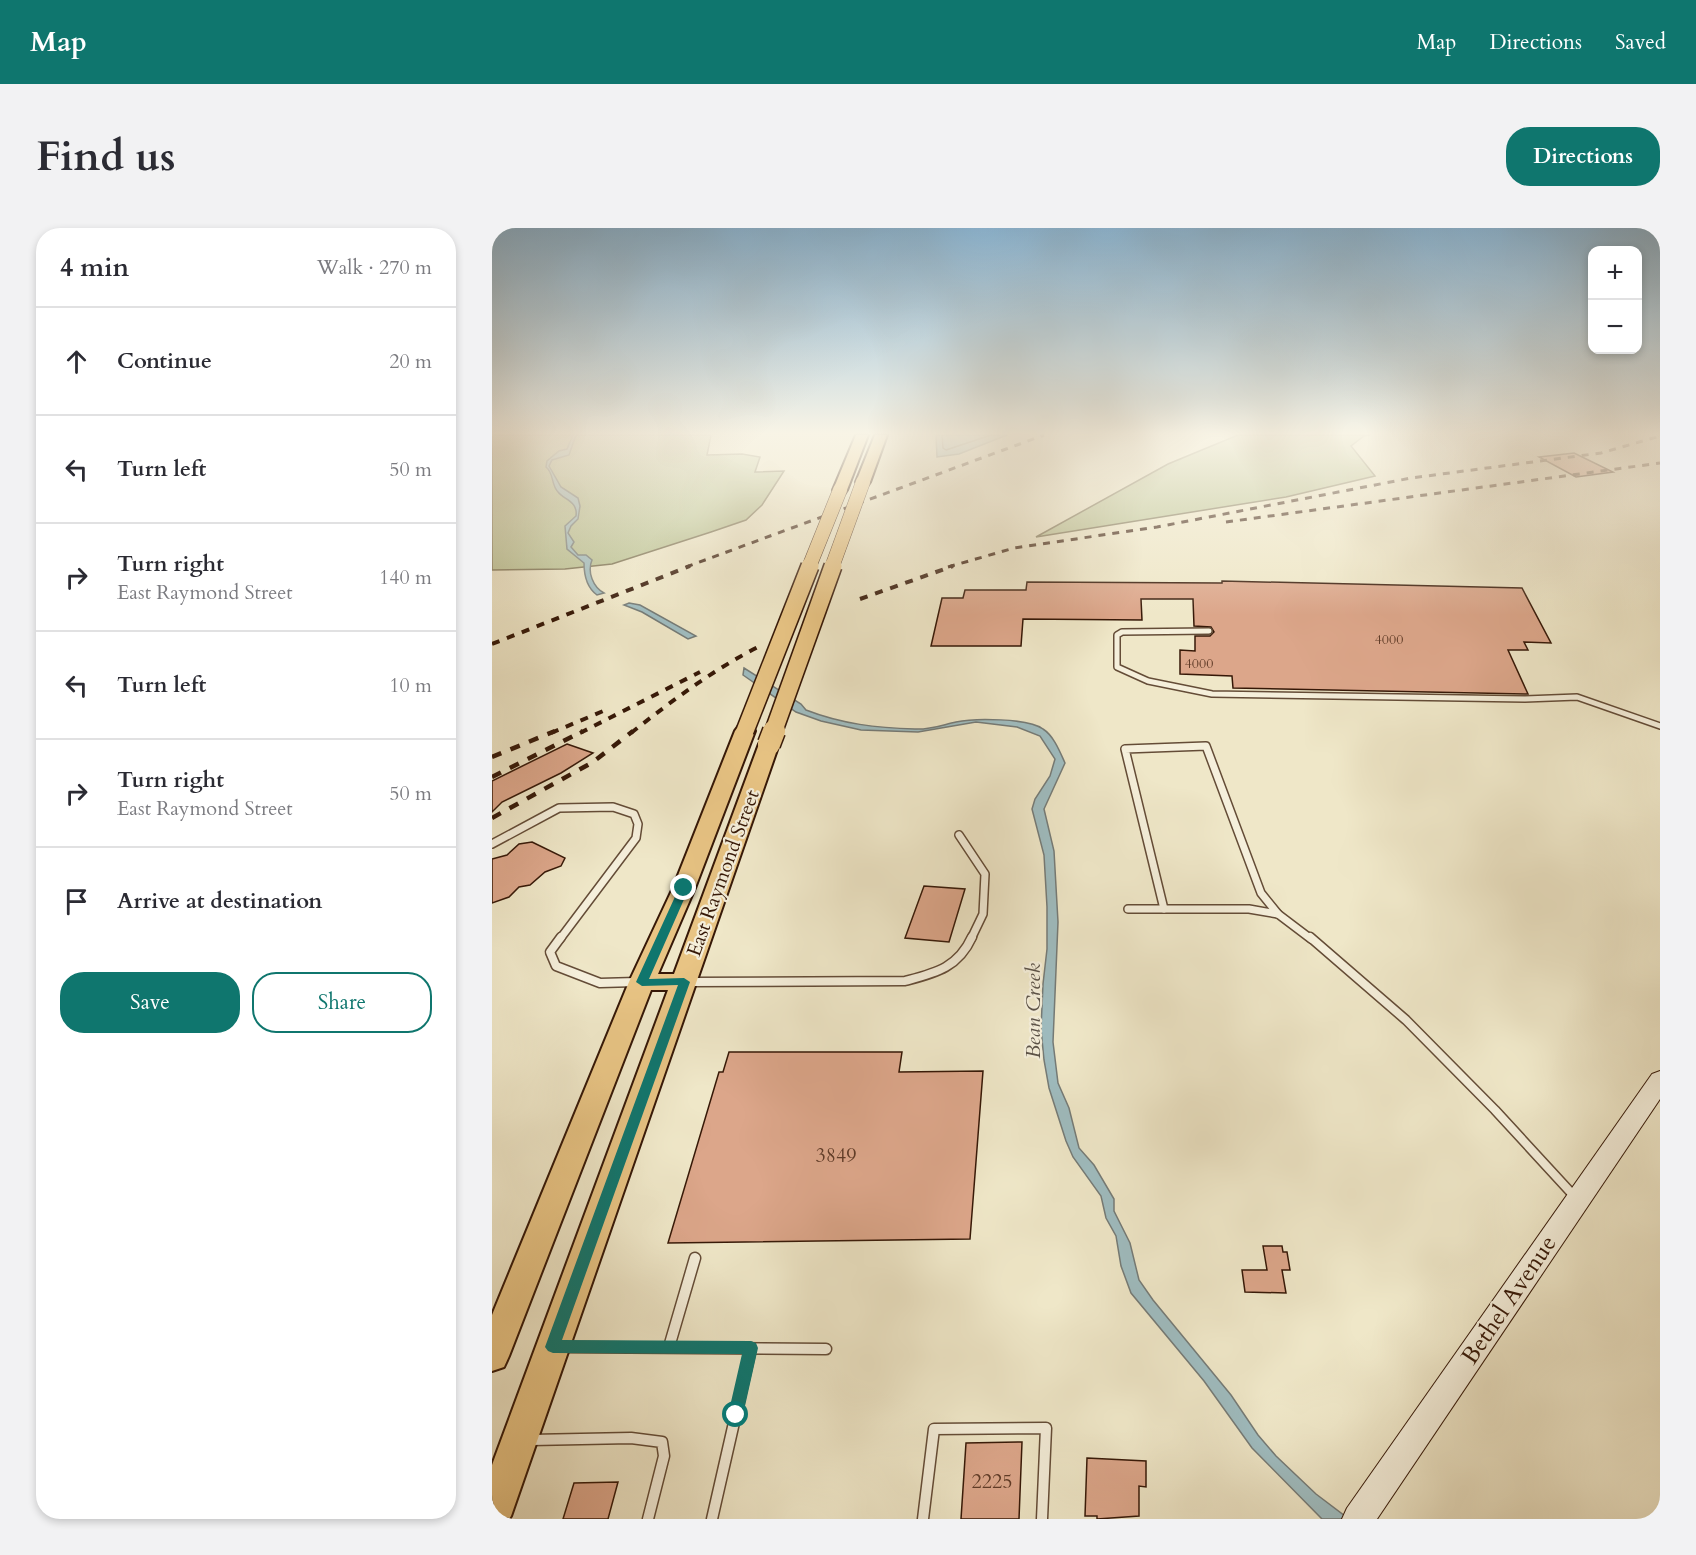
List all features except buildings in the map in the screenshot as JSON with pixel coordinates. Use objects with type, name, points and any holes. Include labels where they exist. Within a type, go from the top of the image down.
[{"type":"main road","name":"East Raymond Street","points":[[492,1356],[642,982],[684,888],[838,495]]},
{"type":"main road","name":"East Raymond Street","points":[[492,1516],[858,495]]},
{"type":"main road","points":[[642,982],[684,982]]},
{"type":"street","name":"Bethel Avenue","points":[[1363,1512],[1660,1080]]},
{"type":"lane","points":[[1209,632],[1161,630],[1122,632],[1117,635],[1117,667],[1148,681],[1212,694],[1577,698],[1660,726]]},
{"type":"lane","points":[[1164,909],[1125,749],[1206,746],[1261,893],[1278,914],[1302,930],[1406,1020],[1495,1110],[1577,1200]]},
{"type":"lane","points":[[492,844],[559,808],[613,807],[634,814],[638,824],[636,838],[550,952],[556,966],[600,983],[642,982]]},
{"type":"lane","points":[[684,982],[904,981],[939,972],[965,953],[983,915],[986,874],[959,835]]},
{"type":"lane","points":[[1128,909],[1249,909],[1278,914]]},
{"type":"lane","points":[[669,1347],[695,1258]]},
{"type":"lane","points":[[553,1347],[826,1349]]},
{"type":"lane","points":[[712,1519],[751,1348]]},
{"type":"lane","points":[[923,1519],[934,1429],[1046,1428],[1042,1519]]},
{"type":"lane","points":[[519,1440],[631,1438],[662,1442],[664,1456],[648,1519]]},
{"type":"green space","points":[[492,495],[768,495],[762,505],[746,520],[612,564],[565,569],[492,570]]},
{"type":"green space","points":[[1111,495],[1293,495],[1286,497],[1036,537]]},
{"type":"water","points":[[561,495],[574,495],[578,498],[580,506],[578,519],[568,533],[574,542],[571,547],[578,555],[586,555],[592,560],[590,569],[592,579],[604,593],[597,595],[590,588],[584,572],[584,563],[567,549],[565,526],[576,516],[573,504]]},
{"type":"water","points":[[629,603],[640,605],[696,636],[688,639],[642,612],[624,605]]},
{"type":"water","points":[[744,668],[801,704],[806,710],[846,722],[887,728],[920,729],[964,721],[1014,721],[1036,725],[1047,732],[1053,740],[1065,763],[1044,809],[1054,851],[1058,922],[1053,1042],[1058,1083],[1069,1108],[1079,1148],[1094,1165],[1114,1199],[1114,1211],[1130,1243],[1139,1280],[1153,1300],[1231,1395],[1258,1435],[1276,1456],[1316,1494],[1349,1519],[1322,1519],[1252,1448],[1204,1381],[1131,1293],[1121,1266],[1116,1236],[1106,1218],[1101,1196],[1073,1157],[1066,1141],[1049,1088],[1041,1029],[1047,949],[1047,907],[1044,855],[1032,809],[1035,799],[1050,776],[1055,759],[1040,736],[1017,727],[976,722],[918,732],[861,730],[821,721],[796,712],[743,675]]},
{"type":"railway","points":[[686,567],[881,495]]},
{"type":"railway","points":[[948,567],[1014,548],[1157,527],[1322,495]]},
{"type":"railway","points":[[1226,522],[1423,495]]},
{"type":"railway","points":[[492,644],[690,566]]},
{"type":"railway","points":[[860,599],[953,566]]},
{"type":"railway","points":[[631,733],[694,686],[727,664],[762,645]]},
{"type":"railway","points":[[580,733],[700,672]]},
{"type":"railway","points":[[551,733],[608,709]]},
{"type":"railway","points":[[492,757],[555,731]]},
{"type":"railway","points":[[492,777],[583,731]]},
{"type":"railway","points":[[492,818],[593,762],[633,731]]},
{"type":"route","points":[[684,888],[642,982],[684,982],[553,1347],[751,1348],[736,1415]]},
{"type":"water label","name":"Bean Creek","points":[[1033,1011]]}]
